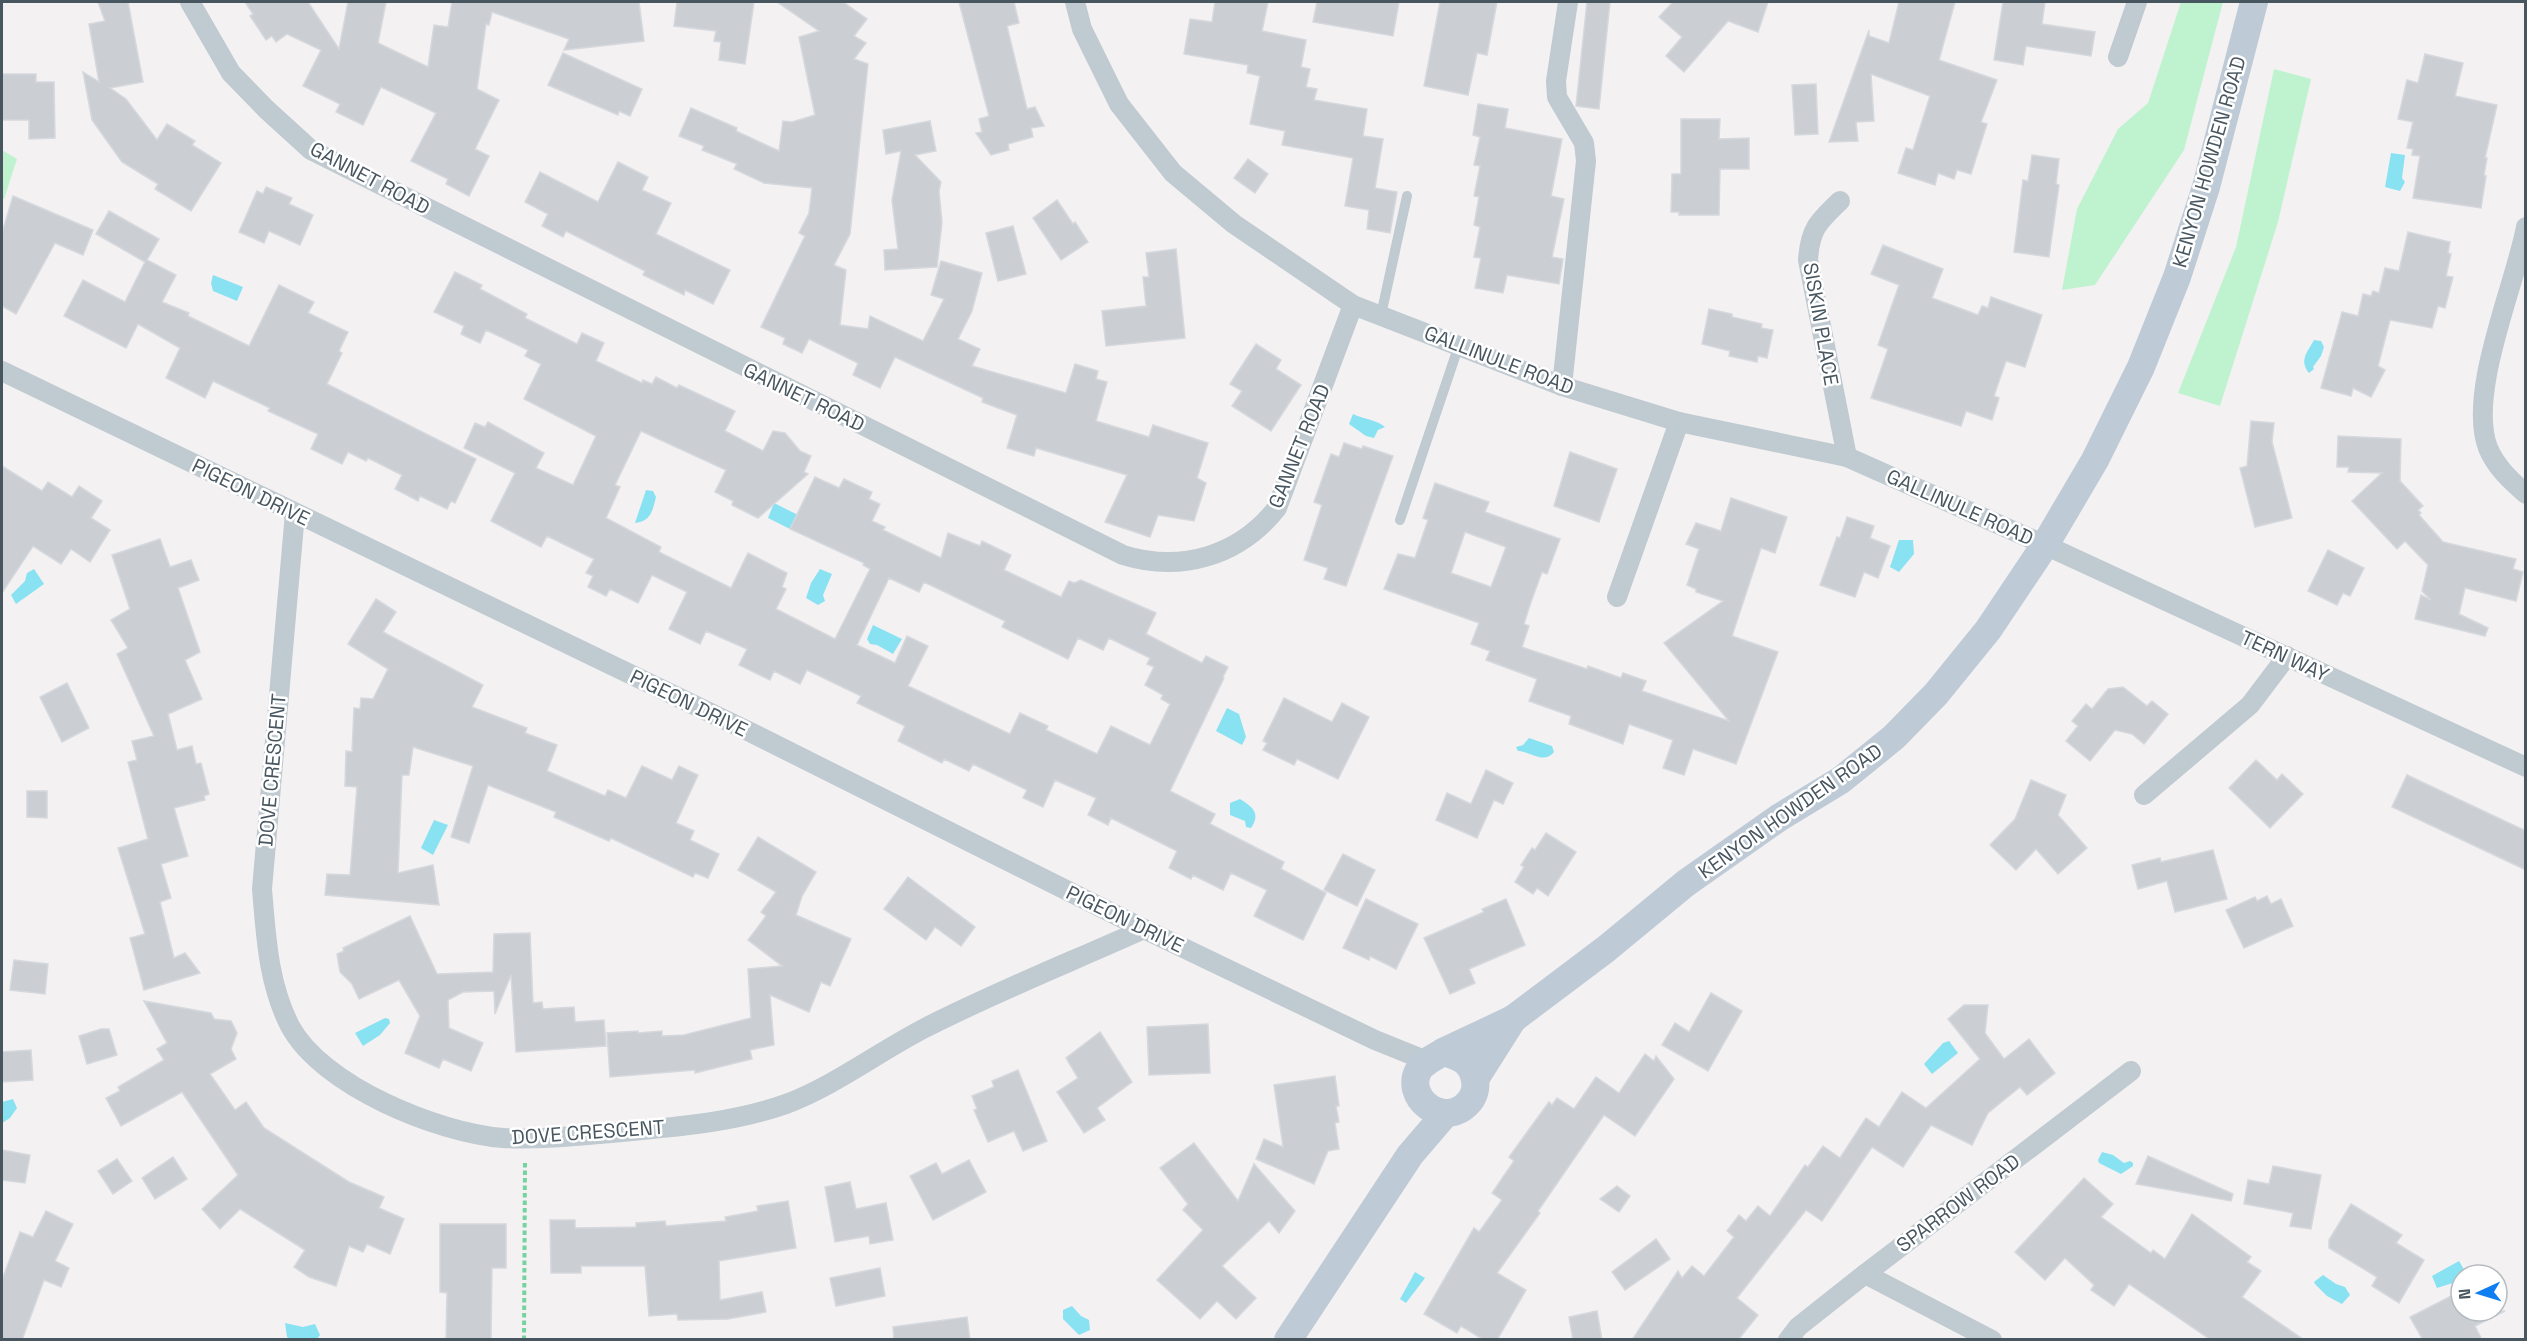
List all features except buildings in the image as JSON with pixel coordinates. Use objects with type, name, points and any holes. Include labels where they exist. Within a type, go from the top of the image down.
[{"type":"street","name":"GANNET ROAD","points":[[190,2],[231,73],[311,150],[1113,550],[1136,559],[1184,561],[1215,555],[1228,550],[1266,523],[1277,508],[1353,305]]},
{"type":"street","name":"GALLINULE ROAD","points":[[1075,2],[1082,29],[1119,104],[1173,173],[1234,224],[1353,305],[1562,386],[1679,422],[1847,457],[2045,545]]},
{"type":"street","points":[[1562,386],[1586,161],[1584,143],[1557,97],[1556,81],[1568,2]]},
{"type":"street","points":[[2118,57],[2137,2]]},
{"type":"street","name":"KENYON HOWDEN ROAD","points":[[1426,1071],[1513,1019],[1581,969],[1686,883],[1780,817],[1841,780],[1894,737],[1936,694],[1988,630],[2045,545],[2095,460],[2141,367],[2177,277],[2206,187],[2254,2]]},
{"type":"street","name":"SISKIN PLACE","points":[[1840,201],[1816,225],[1809,241],[1808,260],[1847,457]]},
{"type":"street","points":[[2526,227],[2488,372],[2482,412],[2482,427],[2489,449],[2503,474],[2526,494]]},
{"type":"street","name":"PIGEON DRIVE","points":[[2,371],[748,731],[1144,929],[1375,1040],[1426,1071]]},
{"type":"street","points":[[1617,597],[1679,422]]},
{"type":"street","name":"DOVE CRESCENT","points":[[295,513],[262,890],[267,952],[277,994],[291,1027],[312,1056],[349,1084],[400,1110],[462,1132],[501,1138],[688,1126],[741,1117],[788,1103],[923,1029],[1144,929]]},
{"type":"street","name":"TERN WAY","points":[[2045,545],[2526,767]]},
{"type":"street","points":[[2144,795],[2250,705],[2287,656]]},
{"type":"street","name":"KENYON HOWDEN ROAD","points":[[1446,1113],[1456,1112],[1472,1099],[1475,1079],[1513,1019]]},
{"type":"street","points":[[1426,1071],[1465,1061],[1472,1069],[1475,1079]]},
{"type":"street","points":[[1426,1071],[1420,1098],[1427,1107],[1436,1112],[1446,1113]]},
{"type":"street","points":[[1410,1155],[1426,1071]]},
{"type":"street","name":"SPARROW ROAD","points":[[1788,1340],[1798,1327],[1865,1274],[2131,1071]]},
{"type":"street","points":[[1288,1340],[1410,1155],[1446,1113]]},
{"type":"street","points":[[1865,1274],[1992,1340]]},
{"type":"lane","points":[[1381,315],[1407,196]]},
{"type":"lane","points":[[1400,520],[1459,345]]},
{"type":"path","points":[[524,1340],[525,1138]]},
{"type":"green space","points":[[2181,2],[2223,2],[2184,150],[2095,285],[2062,290],[2077,209],[2118,129],[2148,103]]},
{"type":"green space","points":[[2274,69],[2311,79],[2278,222],[2220,406],[2178,393],[2236,247]]},
{"type":"green space","points":[[2,150],[17,159],[4,199],[2,199]]},
{"type":"water","points":[[2391,153],[2405,155],[2402,178],[2405,182],[2400,191],[2385,187]]},
{"type":"water","points":[[213,275],[243,287],[237,301],[213,291],[211,283]]},
{"type":"water","points":[[2314,340],[2321,341],[2324,347],[2314,369],[2309,373],[2304,360]]},
{"type":"water","points":[[1353,414],[1385,427],[1378,430],[1374,438],[1366,436],[1349,424]]},
{"type":"water","points":[[646,490],[653,491],[656,497],[653,507],[648,518],[635,523]]},
{"type":"water","points":[[774,503],[802,517],[796,532],[768,518]]},
{"type":"water","points":[[1899,540],[1913,540],[1914,554],[1899,572],[1890,567]]},
{"type":"water","points":[[34,569],[44,584],[16,604],[11,595],[25,581],[27,573]]},
{"type":"water","points":[[820,569],[832,574],[823,595],[825,601],[818,605],[806,598],[811,583]]},
{"type":"water","points":[[873,625],[902,639],[893,654],[877,645],[870,644],[867,639]]},
{"type":"water","points":[[1227,708],[1239,714],[1246,737],[1242,745],[1216,731]]},
{"type":"water","points":[[1529,738],[1552,746],[1554,752],[1550,756],[1541,757],[1518,751],[1516,747],[1523,745]]},
{"type":"water","points":[[1240,799],[1254,811],[1255,819],[1251,828],[1246,827],[1245,821],[1230,815],[1230,803]]},
{"type":"water","points":[[434,820],[448,825],[433,855],[421,848]]},
{"type":"water","points":[[385,1018],[389,1019],[390,1023],[380,1035],[363,1046],[355,1033]]},
{"type":"water","points":[[1949,1041],[1958,1053],[1932,1074],[1924,1064],[1943,1043]]},
{"type":"water","points":[[13,1099],[17,1108],[10,1118],[2,1123],[2,1102]]},
{"type":"water","points":[[2102,1152],[2113,1155],[2124,1163],[2130,1161],[2133,1166],[2121,1174],[2099,1163]]},
{"type":"water","points":[[2449,1267],[2449,1284],[2437,1288],[2432,1276]]},
{"type":"water","points":[[1415,1272],[1425,1278],[1406,1303],[1400,1299]]},
{"type":"water","points":[[2323,1275],[2345,1287],[2350,1295],[2342,1304],[2327,1296],[2315,1284],[2314,1282]]},
{"type":"water","points":[[1072,1306],[1081,1316],[1089,1320],[1090,1330],[1079,1335],[1063,1319],[1063,1310]]},
{"type":"water","points":[[285,1323],[303,1327],[315,1324],[320,1335],[317,1339],[290,1339],[287,1337]]}]
